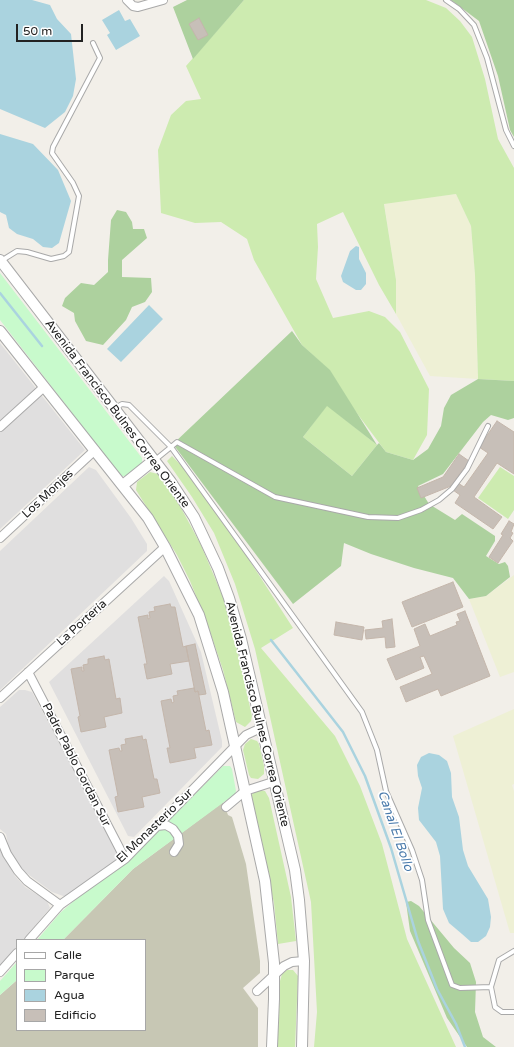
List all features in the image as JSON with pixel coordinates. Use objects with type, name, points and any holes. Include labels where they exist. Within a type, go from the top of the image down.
[{"type":"street","points":[[128,0],[133,6],[138,7],[163,0]]},
{"type":"street","name":"Avenida Francisco Bulnes Correa Oriente","points":[[1,260],[171,482],[194,517],[218,568],[229,598],[241,639],[273,782],[289,840],[295,870],[304,961],[302,1047]]},
{"type":"street","points":[[0,331],[148,518],[165,547],[199,615],[223,692],[269,908],[274,975],[272,1047]]},
{"type":"street","points":[[0,427],[44,387]]},
{"type":"street","name":"Los Monjes","points":[[0,538],[95,450]]},
{"type":"street","points":[[123,485],[154,460]]},
{"type":"street","name":"La Portería","points":[[0,698],[165,547]]},
{"type":"street","name":"Padre Pablo Gordan Sur","points":[[28,672],[124,858]]},
{"type":"street","name":"El Monasterio Sur","points":[[30,939],[60,905],[124,858],[158,826],[246,735],[261,728]]},
{"type":"street","points":[[226,807],[245,791],[273,782]]},
{"type":"street","points":[[158,826],[166,825],[173,828],[178,836],[179,844],[174,852]]},
{"type":"street","points":[[0,837],[7,854],[18,871],[27,881],[60,905]]},
{"type":"street","points":[[0,972],[16,954]]},
{"type":"street","points":[[257,991],[284,966],[292,962],[304,961]]},
{"type":"lane","points":[[446,0],[459,9],[474,25],[488,58],[506,130],[514,146]]},
{"type":"lane","points":[[1,260],[17,251],[27,252],[51,259],[64,256],[69,252],[79,196],[73,183],[52,153],[53,147],[100,58],[93,43]]},
{"type":"lane","points":[[115,408],[122,404],[129,404],[171,447],[362,712],[377,750],[386,791],[412,850],[422,880],[428,920],[452,985],[460,988],[490,986]]},
{"type":"lane","points":[[154,460],[177,442],[275,497],[368,517],[398,518],[421,510],[439,500],[452,489],[467,469],[488,426]]},
{"type":"lane","points":[[514,951],[499,960],[490,986],[495,1007],[502,1012],[514,1012]]},
{"type":"shaded area","points":[[456,194],[471,226],[475,274],[478,379],[430,376],[396,314],[396,280],[384,203]]},
{"type":"shaded area","points":[[0,343],[85,450],[0,529]]},
{"type":"shaded area","points":[[89,467],[96,470],[131,518],[147,544],[147,551],[0,690],[0,551]]},
{"type":"shaded area","points":[[514,575],[514,672],[500,677],[469,599],[486,596]]},
{"type":"shaded area","points":[[164,576],[169,581],[201,652],[222,741],[222,747],[134,837],[128,836],[49,682]]},
{"type":"shaded area","points":[[19,690],[32,692],[118,853],[118,858],[115,861],[66,897],[52,892],[25,872],[16,862],[9,848],[6,834],[0,829],[0,707]]},
{"type":"shaded area","points":[[514,709],[514,784],[512,785],[514,791],[514,933],[510,933],[453,736]]},
{"type":"shaded area","points":[[223,802],[228,815],[232,817],[246,864],[260,961],[260,973],[243,988],[258,1008],[258,1047],[0,1047],[0,995],[16,981],[16,1031],[146,1031],[146,939],[64,939],[133,869]]},
{"type":"shaded area","points":[[0,849],[15,876],[25,887],[47,901],[50,908],[24,939],[16,939],[16,948],[0,966]]},
{"type":"green space","points":[[187,0],[244,0],[193,59],[173,7]]},
{"type":"green space","points":[[244,0],[426,0],[446,8],[460,21],[472,37],[485,79],[498,139],[514,168],[514,381],[478,379],[475,275],[471,226],[456,194],[384,204],[396,280],[396,314],[379,285],[343,212],[317,224],[318,247],[316,279],[333,318],[369,311],[385,317],[400,332],[429,389],[427,435],[413,460],[386,452],[353,408],[330,371],[302,345],[254,260],[247,239],[221,222],[195,223],[161,213],[158,150],[171,115],[186,101],[201,99],[186,66]]},
{"type":"green space","points":[[451,0],[514,0],[514,137],[510,130],[498,76],[479,21]]},
{"type":"green space","points":[[117,210],[126,212],[132,222],[133,229],[144,229],[147,238],[122,260],[122,277],[151,278],[152,292],[145,302],[132,307],[126,320],[103,345],[86,341],[75,321],[74,313],[62,306],[65,298],[81,283],[94,285],[108,272],[111,220]]},
{"type":"green space","points":[[0,273],[142,458],[142,465],[128,476],[121,476],[0,320]]},
{"type":"green space","points":[[292,331],[302,345],[330,370],[377,445],[379,443],[386,452],[413,460],[428,449],[441,426],[444,408],[451,395],[478,379],[514,381],[514,418],[508,420],[491,415],[483,422],[443,474],[418,486],[429,504],[455,520],[462,514],[495,536],[495,541],[486,556],[499,564],[505,562],[508,566],[510,577],[486,596],[469,599],[453,578],[414,568],[371,554],[344,543],[341,566],[293,604],[173,444]],"holes":[[[327,406],[377,445],[352,476],[303,437]]]},
{"type":"green space","points":[[327,405],[377,445],[352,476],[303,437]]},
{"type":"green space","points":[[172,456],[203,488],[293,628],[261,648],[335,736],[360,786],[382,844],[407,939],[456,1047],[314,1047],[317,1012],[311,902],[255,649],[235,584],[214,533],[192,497],[167,461]]},
{"type":"green space","points":[[500,467],[514,476],[514,510],[508,519],[478,498]]},
{"type":"green space","points":[[150,472],[158,474],[180,506],[201,545],[223,597],[235,640],[252,716],[251,721],[245,727],[236,722],[223,670],[207,623],[190,581],[177,555],[136,490],[137,482]]},
{"type":"green space","points":[[251,739],[257,741],[259,744],[264,766],[264,774],[258,779],[251,778],[249,775],[243,750],[245,744]]},
{"type":"green space","points":[[223,766],[230,766],[232,769],[236,791],[235,794],[133,869],[64,939],[38,939],[60,913],[76,899],[130,860]]},
{"type":"green space","points":[[259,790],[265,791],[269,798],[291,897],[296,941],[278,944],[274,903],[250,798],[253,793]]},
{"type":"green space","points":[[411,901],[419,906],[454,948],[470,963],[476,982],[475,1012],[483,1037],[496,1047],[467,1047],[447,1018],[410,931],[406,902]]},
{"type":"green space","points":[[16,963],[16,981],[0,995],[0,981]]},
{"type":"green space","points":[[287,970],[293,970],[298,976],[295,1047],[276,1047],[279,1019],[280,981],[282,974]]},
{"type":"water","points":[[0,0],[32,0],[50,5],[57,19],[71,34],[76,79],[73,96],[65,112],[45,128],[0,109]]},
{"type":"water","points":[[119,10],[125,21],[130,19],[140,36],[116,50],[107,35],[110,33],[102,20]]},
{"type":"water","points":[[0,134],[33,144],[58,170],[71,201],[59,243],[52,248],[43,247],[33,239],[17,234],[9,228],[6,215],[0,212]]},
{"type":"water","points":[[356,246],[359,247],[359,259],[366,273],[366,284],[361,290],[356,290],[343,282],[341,276],[350,251]]},
{"type":"water","points":[[149,305],[163,319],[121,362],[107,349]]},
{"type":"water","points":[[429,753],[439,755],[447,761],[451,773],[452,797],[459,817],[463,850],[468,866],[488,899],[491,917],[490,927],[486,936],[478,942],[471,942],[449,923],[443,909],[440,856],[436,842],[419,820],[418,808],[422,788],[418,776],[417,765],[421,757]]},
{"type":"building","points":[[199,18],[208,35],[198,40],[189,24]]},
{"type":"building","points":[[497,421],[514,432],[514,474],[497,463],[474,497],[502,517],[493,529],[455,503],[460,495],[453,490],[458,483],[464,487],[488,453],[479,447]]},
{"type":"building","points":[[459,454],[469,461],[451,486],[421,498],[417,488],[443,477]]},
{"type":"building","points":[[509,521],[514,524],[511,532],[513,533],[510,538],[513,541],[498,563],[489,557],[503,535],[501,534]]},
{"type":"building","points":[[453,582],[463,607],[412,627],[402,602]]},
{"type":"building","points":[[170,604],[171,607],[175,607],[183,647],[186,646],[189,661],[170,664],[172,674],[147,679],[144,664],[147,664],[138,617],[148,615],[148,619],[150,618],[149,612],[155,611],[154,607]]},
{"type":"building","points":[[465,611],[490,676],[441,696],[438,689],[406,702],[400,687],[432,674],[424,656],[420,657],[424,668],[396,680],[387,659],[420,646],[414,629],[425,624],[430,636],[457,625],[456,622],[460,621],[457,614]]},
{"type":"building","points":[[392,619],[395,647],[386,648],[385,637],[366,639],[365,630],[383,628],[382,621]]},
{"type":"building","points":[[336,622],[364,627],[362,640],[334,635]]},
{"type":"building","points":[[195,644],[206,694],[199,695],[198,691],[195,692],[186,646]]},
{"type":"building","points":[[104,656],[105,660],[109,659],[116,699],[120,698],[122,713],[104,717],[106,727],[81,732],[78,717],[80,716],[71,669],[82,667],[82,671],[84,671],[83,665],[88,664],[88,659]]},
{"type":"building","points":[[194,688],[195,692],[198,691],[206,731],[209,730],[212,745],[194,748],[196,758],[170,763],[167,748],[170,748],[161,701],[171,699],[172,703],[174,702],[173,696],[178,695],[177,691]]},
{"type":"building","points":[[142,736],[143,740],[146,739],[154,779],[157,779],[160,793],[142,797],[144,807],[118,812],[115,797],[118,796],[109,750],[119,748],[120,751],[122,751],[121,745],[126,744],[125,739]]},
{"type":"waterway","name":"Canal El Bollo","points":[[0,293],[42,346]]},
{"type":"waterway","name":"Canal El Bollo","points":[[271,640],[343,732],[365,776],[391,848],[418,941],[437,989],[456,1024],[465,1047]]}]
